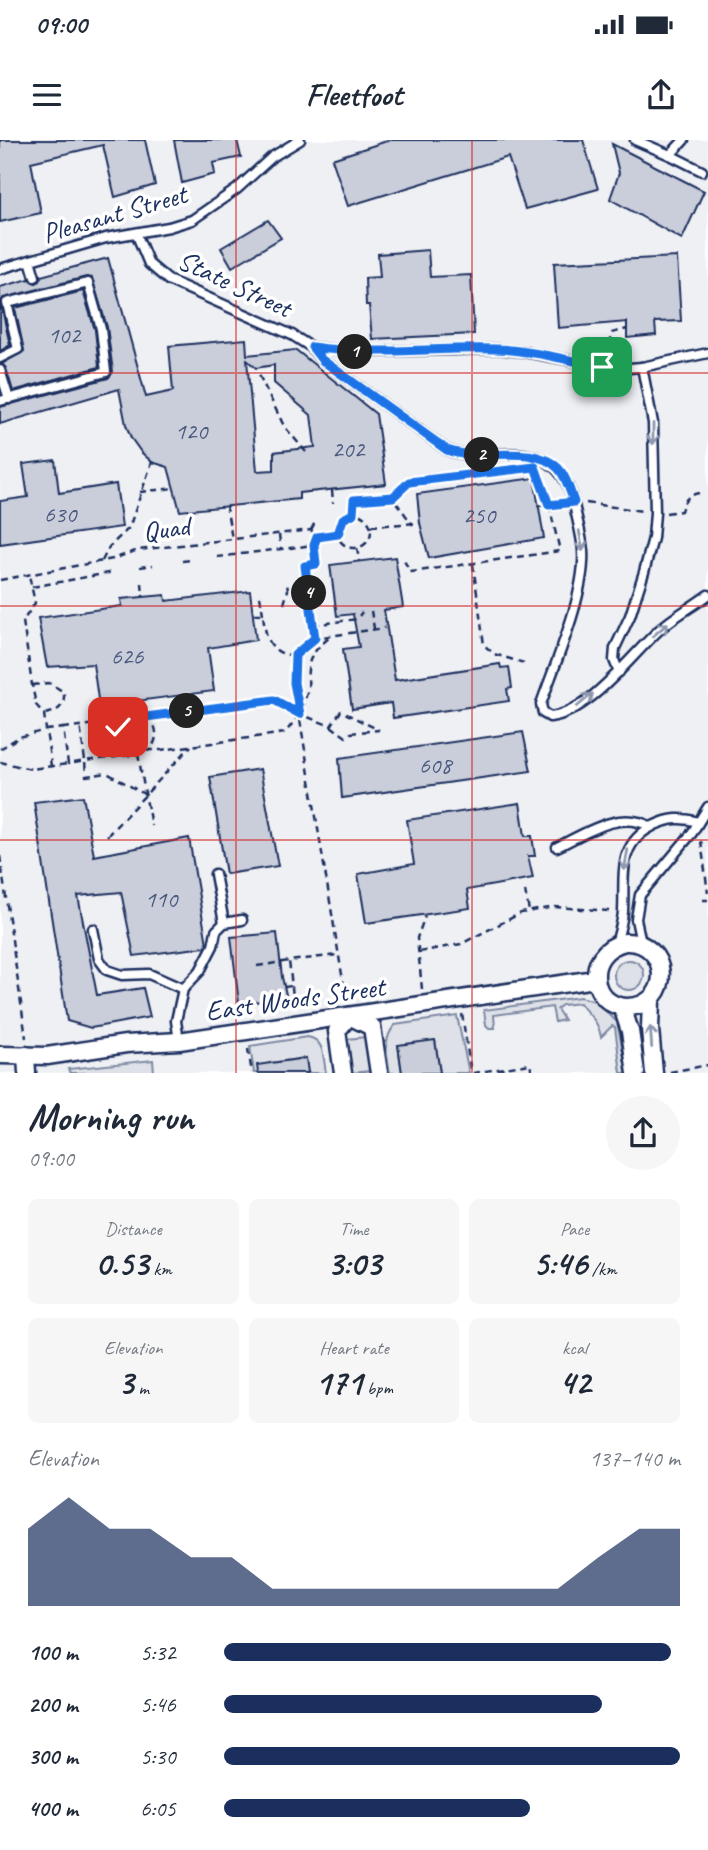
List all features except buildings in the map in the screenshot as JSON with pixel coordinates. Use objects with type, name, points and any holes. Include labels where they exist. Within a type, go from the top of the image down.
[{"type":"street","points":[[651,1000],[641,1005],[622,1007],[601,993],[595,979],[596,968],[599,959],[615,944],[641,943],[655,955],[659,963],[660,985],[651,1000],[650,1029],[654,1073]]},
{"type":"street","name":"East Woods Street","points":[[0,1055],[47,1056],[179,1041],[595,979]]},
{"type":"street","points":[[622,1007],[636,1073]]},
{"type":"street","points":[[344,1073],[337,1031],[349,1016],[372,1027],[379,1073]]},
{"type":"street","points":[[26,1055],[27,1073]]},
{"type":"lane","name":"Pleasant Street","points":[[0,269],[106,238],[192,220],[237,190],[272,156],[300,140]]},
{"type":"lane","points":[[635,140],[702,171]]},
{"type":"lane","points":[[670,155],[684,140]]},
{"type":"lane","name":"State Street","points":[[136,233],[149,264],[167,280],[292,335],[312,347],[357,352],[496,349],[618,369],[642,367],[708,353]]},
{"type":"lane","points":[[30,260],[35,277]]},
{"type":"lane","points":[[0,358],[18,349],[7,303],[88,283],[101,330],[106,372],[4,400],[0,370]]},
{"type":"lane","points":[[312,347],[322,360],[447,450],[468,455],[517,454],[539,457],[558,468],[574,502],[583,551],[583,576],[541,704],[543,713],[550,717],[573,711],[619,672],[661,629],[708,595]]},
{"type":"lane","points":[[619,672],[614,660],[615,648],[630,616],[645,572],[653,538],[655,513],[653,423],[642,367]]},
{"type":"lane","points":[[641,943],[636,919],[640,895],[697,825],[708,807]]},
{"type":"lane","points":[[615,944],[622,924],[624,861],[628,849],[636,838],[651,827],[677,818],[697,825]]},
{"type":"lane","points":[[557,847],[610,822],[627,819],[641,821],[651,827]]},
{"type":"lane","points":[[215,874],[224,923]]},
{"type":"lane","points":[[179,1041],[176,1021],[183,989],[200,971],[213,946],[216,931],[224,923],[242,920]]},
{"type":"lane","points":[[93,929],[99,959],[107,970],[122,975],[149,974],[183,989]]},
{"type":"path","points":[[610,345],[612,332],[627,329]]},
{"type":"path","points":[[259,375],[284,426],[306,452]]},
{"type":"path","points":[[102,561],[109,547],[129,528],[152,462]]},
{"type":"path","points":[[353,514],[354,500],[393,497],[409,482],[535,467],[549,505],[560,551],[411,572],[404,561]]},
{"type":"path","points":[[140,492],[174,488]]},
{"type":"path","points":[[332,490],[333,503]]},
{"type":"path","points":[[672,513],[681,511],[684,500],[699,493]]},
{"type":"path","points":[[393,497],[414,524]]},
{"type":"path","points":[[537,506],[574,502],[599,503],[640,511]]},
{"type":"path","points":[[226,505],[232,539]]},
{"type":"path","points":[[353,514],[364,517],[372,532],[367,543],[357,548],[342,543],[338,534],[343,519],[353,514]]},
{"type":"path","points":[[315,522],[311,530],[317,537]]},
{"type":"path","points":[[371,526],[420,523]]},
{"type":"path","name":"Quad","points":[[0,580],[102,561],[138,550],[311,530]]},
{"type":"path","points":[[279,534],[281,549]]},
{"type":"path","points":[[317,537],[338,534]]},
{"type":"path","points":[[315,638],[305,566],[316,564],[314,545],[317,537]]},
{"type":"path","points":[[217,557],[314,545]]},
{"type":"path","points":[[357,548],[359,561]]},
{"type":"path","points":[[181,561],[191,560]]},
{"type":"path","points":[[473,564],[484,645],[495,654],[524,663]]},
{"type":"path","points":[[140,567],[153,565]]},
{"type":"path","points":[[32,587],[114,572]]},
{"type":"path","points":[[29,575],[35,603],[23,621],[32,685],[36,705],[44,714],[51,766]]},
{"type":"path","points":[[142,583],[144,596]]},
{"type":"path","points":[[284,604],[287,583]]},
{"type":"path","points":[[260,596],[265,634],[270,644],[287,655],[295,655],[315,638],[385,628]]},
{"type":"path","points":[[371,611],[375,634]]},
{"type":"path","points":[[313,625],[357,619],[362,612]]},
{"type":"path","points":[[254,614],[263,614]]},
{"type":"path","points":[[0,762],[31,769],[150,750],[285,733],[300,714],[309,684],[307,672],[310,659],[317,647],[332,636]]},
{"type":"path","points":[[295,655],[294,683],[349,1016]]},
{"type":"path","points":[[32,685],[49,683],[64,692],[65,701],[62,707],[44,714]]},
{"type":"path","points":[[0,749],[19,737],[46,730],[122,721],[134,715],[146,717],[274,700],[331,726],[346,737],[351,733],[379,730],[341,711],[331,726]]},
{"type":"path","points":[[146,717],[157,732],[150,750]]},
{"type":"path","points":[[122,721],[116,733],[117,740],[125,751],[132,754]]},
{"type":"path","points":[[80,725],[86,776],[107,773],[146,795]]},
{"type":"path","points":[[63,728],[68,764]]},
{"type":"path","points":[[107,836],[191,746]]},
{"type":"path","points":[[138,754],[151,827]]},
{"type":"path","points":[[697,825],[708,893]]},
{"type":"path","points":[[0,856],[26,1055]]},
{"type":"path","points":[[525,891],[529,911]]},
{"type":"path","points":[[703,900],[708,900]]},
{"type":"path","points":[[419,952],[461,944],[506,919],[529,911],[555,907],[614,912]]},
{"type":"path","points":[[422,992],[417,938],[425,916]]},
{"type":"path","points":[[257,967],[337,955]]},
{"type":"path","points":[[289,961],[294,1005]]},
{"type":"path","points":[[285,987],[292,986]]},
{"type":"path","points":[[462,1011],[472,1073],[530,1064],[532,1073]]},
{"type":"path","points":[[247,1042],[251,1073]]},
{"type":"path","points":[[667,1073],[708,1065]]},
{"type":"shaded area","points":[[0,140],[708,140],[708,1073],[0,1073]]},
{"type":"shaded area","points":[[629,960],[635,961],[643,969],[643,981],[635,989],[629,990],[623,989],[615,981],[614,975],[615,969],[623,961]]},
{"type":"shaded area","points":[[580,997],[595,1001],[617,1022],[627,1073],[621,1073],[615,1027],[612,1026],[601,1037],[595,1022],[580,1003],[562,1005],[557,1009],[564,1020],[555,1022],[552,1007],[494,1015],[495,1028],[486,1025],[484,1010]]},
{"type":"shaded area","points":[[457,1016],[469,1073],[440,1073],[435,1040],[398,1045],[402,1073],[390,1073],[387,1042],[395,1025]]},
{"type":"shaded area","points":[[307,1037],[320,1045],[326,1073],[308,1073],[305,1058],[269,1063],[270,1073],[254,1073],[250,1046]]},
{"type":"shaded area","points":[[366,1037],[370,1071],[352,1073],[347,1039]]},
{"type":"shaded area","points":[[153,1060],[154,1072],[149,1073],[70,1073],[68,1069]]},
{"type":"route","points":[[118,727],[122,721],[134,715],[146,717],[274,700],[300,714],[294,683],[295,655],[315,638],[305,566],[316,564],[314,545],[317,537],[338,534],[343,519],[353,514],[354,500],[393,497],[409,482],[535,467],[549,505],[574,502],[558,468],[539,457],[517,454],[468,455],[447,450],[322,360],[312,347],[357,352],[496,349],[602,367]]}]
